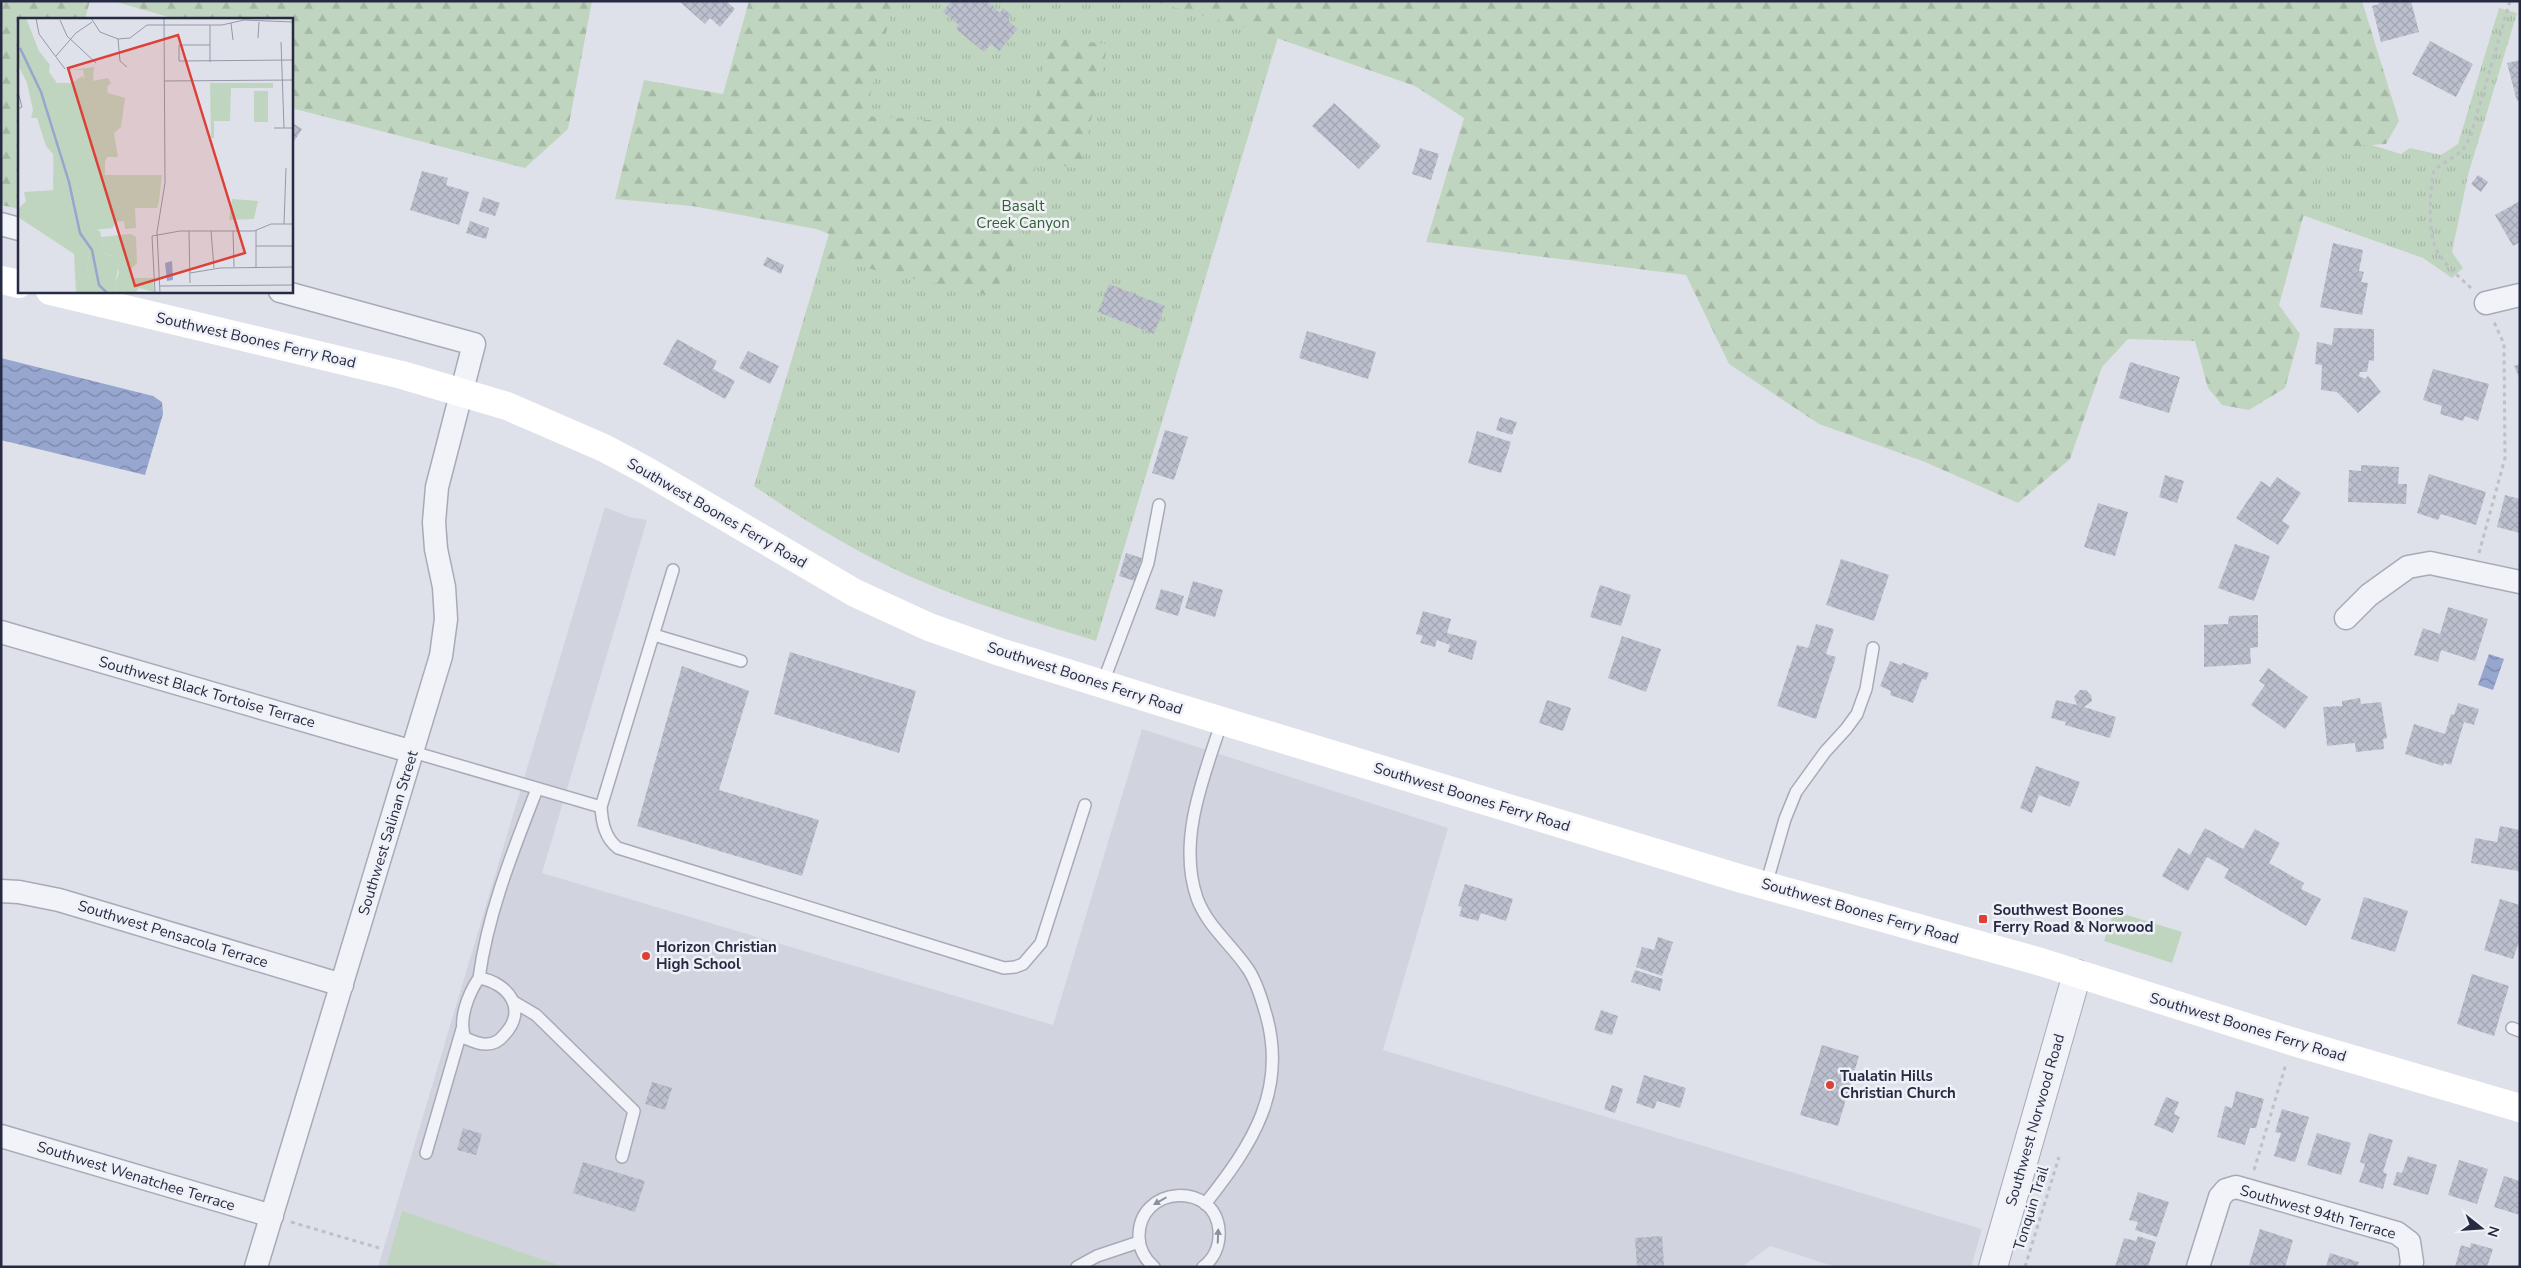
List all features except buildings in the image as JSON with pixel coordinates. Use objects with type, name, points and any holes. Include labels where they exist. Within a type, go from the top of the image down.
[{"type":"main road","points":[[1,280],[18,284]]},
{"type":"main road","name":"Southwest Boones Ferry Road","points":[[54,292],[402,375],[523,412],[604,448],[855,593],[892,612],[1000,652],[1766,885],[2077,974],[2294,1042],[2520,1108]]},
{"type":"street","points":[[1,224],[18,228]]},
{"type":"street","points":[[284,292],[474,344],[462,392]]},
{"type":"street","points":[[2486,303],[2520,295]]},
{"type":"street","name":"Southwest Salinan Street","points":[[256,1267],[441,656],[446,619],[444,587],[436,549],[434,522],[438,487],[462,392]]},
{"type":"street","points":[[2346,618],[2369,595],[2408,567],[2430,563],[2471,570],[2508,581],[2520,582]]},
{"type":"street","name":"Southwest Black Tortoise Terrace","points":[[1,632],[413,752]]},
{"type":"street","name":"Southwest Pensacola Terrace","points":[[1,891],[20,892],[59,900],[342,985]]},
{"type":"street","name":"Southwest Norwood Road","points":[[1993,1267],[2077,974]]},
{"type":"street","name":"Southwest Wenatchee Terrace","points":[[1,1136],[272,1216]]},
{"type":"street","name":"Southwest 94th Terrace","points":[[2198,1267],[2214,1208],[2226,1190],[2236,1187],[2397,1233],[2409,1242],[2411,1267]]},
{"type":"lane","points":[[1102,684],[1148,563],[1159,505]]},
{"type":"lane","points":[[673,570],[601,807],[602,820],[606,832],[611,843],[618,848],[1004,968],[1022,964],[1041,942],[1085,806]]},
{"type":"lane","points":[[654,635],[741,661]]},
{"type":"lane","points":[[1766,885],[1785,819],[1796,792],[1824,752],[1846,730],[1857,714],[1866,690],[1873,648]]},
{"type":"lane","points":[[1205,1204],[1225,1180],[1248,1144],[1266,1107],[1273,1069],[1271,1031],[1262,1000],[1248,969],[1210,922],[1197,898],[1190,858],[1192,819],[1222,721]]},
{"type":"lane","points":[[413,752],[601,807]]},
{"type":"lane","points":[[426,1153],[462,1029],[468,1000],[479,978],[497,893],[537,788]]},
{"type":"lane","points":[[479,978],[493,981],[514,1002],[536,1015],[634,1111],[622,1157]]},
{"type":"lane","points":[[462,1029],[465,1038],[476,1043],[488,1044],[499,1040],[508,1031],[516,1014],[514,1002]]},
{"type":"lane","points":[[1154,1267],[1143,1254],[1139,1242],[1139,1228],[1144,1215],[1153,1204],[1165,1197],[1179,1194],[1192,1197],[1205,1204],[1214,1214],[1218,1226],[1219,1239],[1216,1252],[1208,1266]]},
{"type":"lane","points":[[1077,1267],[1097,1256],[1139,1242]]},
{"type":"path","points":[[2471,570],[2480,552],[2505,458],[2504,344],[2486,303],[2446,265],[2436,248],[2431,221],[2430,187],[2434,170],[2462,151],[2470,138],[2510,1]]},
{"type":"path","points":[[2248,1190],[2294,1042]]},
{"type":"path","name":"Tonquin Trail","points":[[2025,1267],[2059,1157]]},
{"type":"path","points":[[272,1216],[379,1248]]},
{"type":"shaded area","name":"Horizon Christian High School","points":[[605,507],[629,517],[647,520],[542,873],[1053,1025],[1142,729],[1448,828],[1383,1050],[1982,1229],[1971,1267],[1836,1267],[1770,1246],[1742,1267],[378,1267]]},
{"type":"green space","points":[[1,1],[90,1],[85,18],[18,18],[18,209],[1,205]]},
{"type":"green space","points":[[113,1],[592,1],[568,129],[525,168],[292,108],[292,18],[172,18]]},
{"type":"green space","points":[[749,1],[894,1],[865,116],[1028,126],[1052,38],[1108,44],[1080,169],[1037,161],[1005,299],[822,258],[829,234],[816,229],[692,206],[615,199],[644,80],[723,94]]},
{"type":"green space","name":"Basalt Creek Canyon","points":[[885,1],[1289,1],[1096,641],[991,608],[907,575],[839,540],[754,486],[829,234]]},
{"type":"green space","points":[[1153,1],[2362,1],[2399,121],[2386,144],[2322,148],[2279,305],[2300,334],[2285,388],[2249,410],[2222,405],[2208,388],[2195,341],[2128,339],[2102,367],[2070,459],[2018,503],[1925,462],[1819,424],[1729,364],[1686,275],[1426,242],[1464,118],[1415,86],[1259,32]]},
{"type":"green space","points":[[2499,8],[2517,13],[2468,175],[2452,252],[2463,268],[2452,278],[2423,258],[2288,210],[2313,127],[2401,154],[2410,148],[2441,155],[2458,144]]},
{"type":"green space","points":[[2114,911],[2182,932],[2172,963],[2104,941]]},
{"type":"green space","points":[[402,1211],[564,1267],[386,1267]]},
{"type":"water","points":[[1,358],[153,396],[162,402],[163,414],[145,475],[1,440]]},
{"type":"water","points":[[2489,654],[2504,659],[2493,690],[2478,685]]},
{"type":"place","name":"Southwest Boones Ferry Road & Norwood","points":[[1983,919]]},
{"type":"place","name":"Horizon Christian High School","points":[[646,956]]},
{"type":"place","name":"Tualatin Hills Christian Church","points":[[1830,1085]]}]
